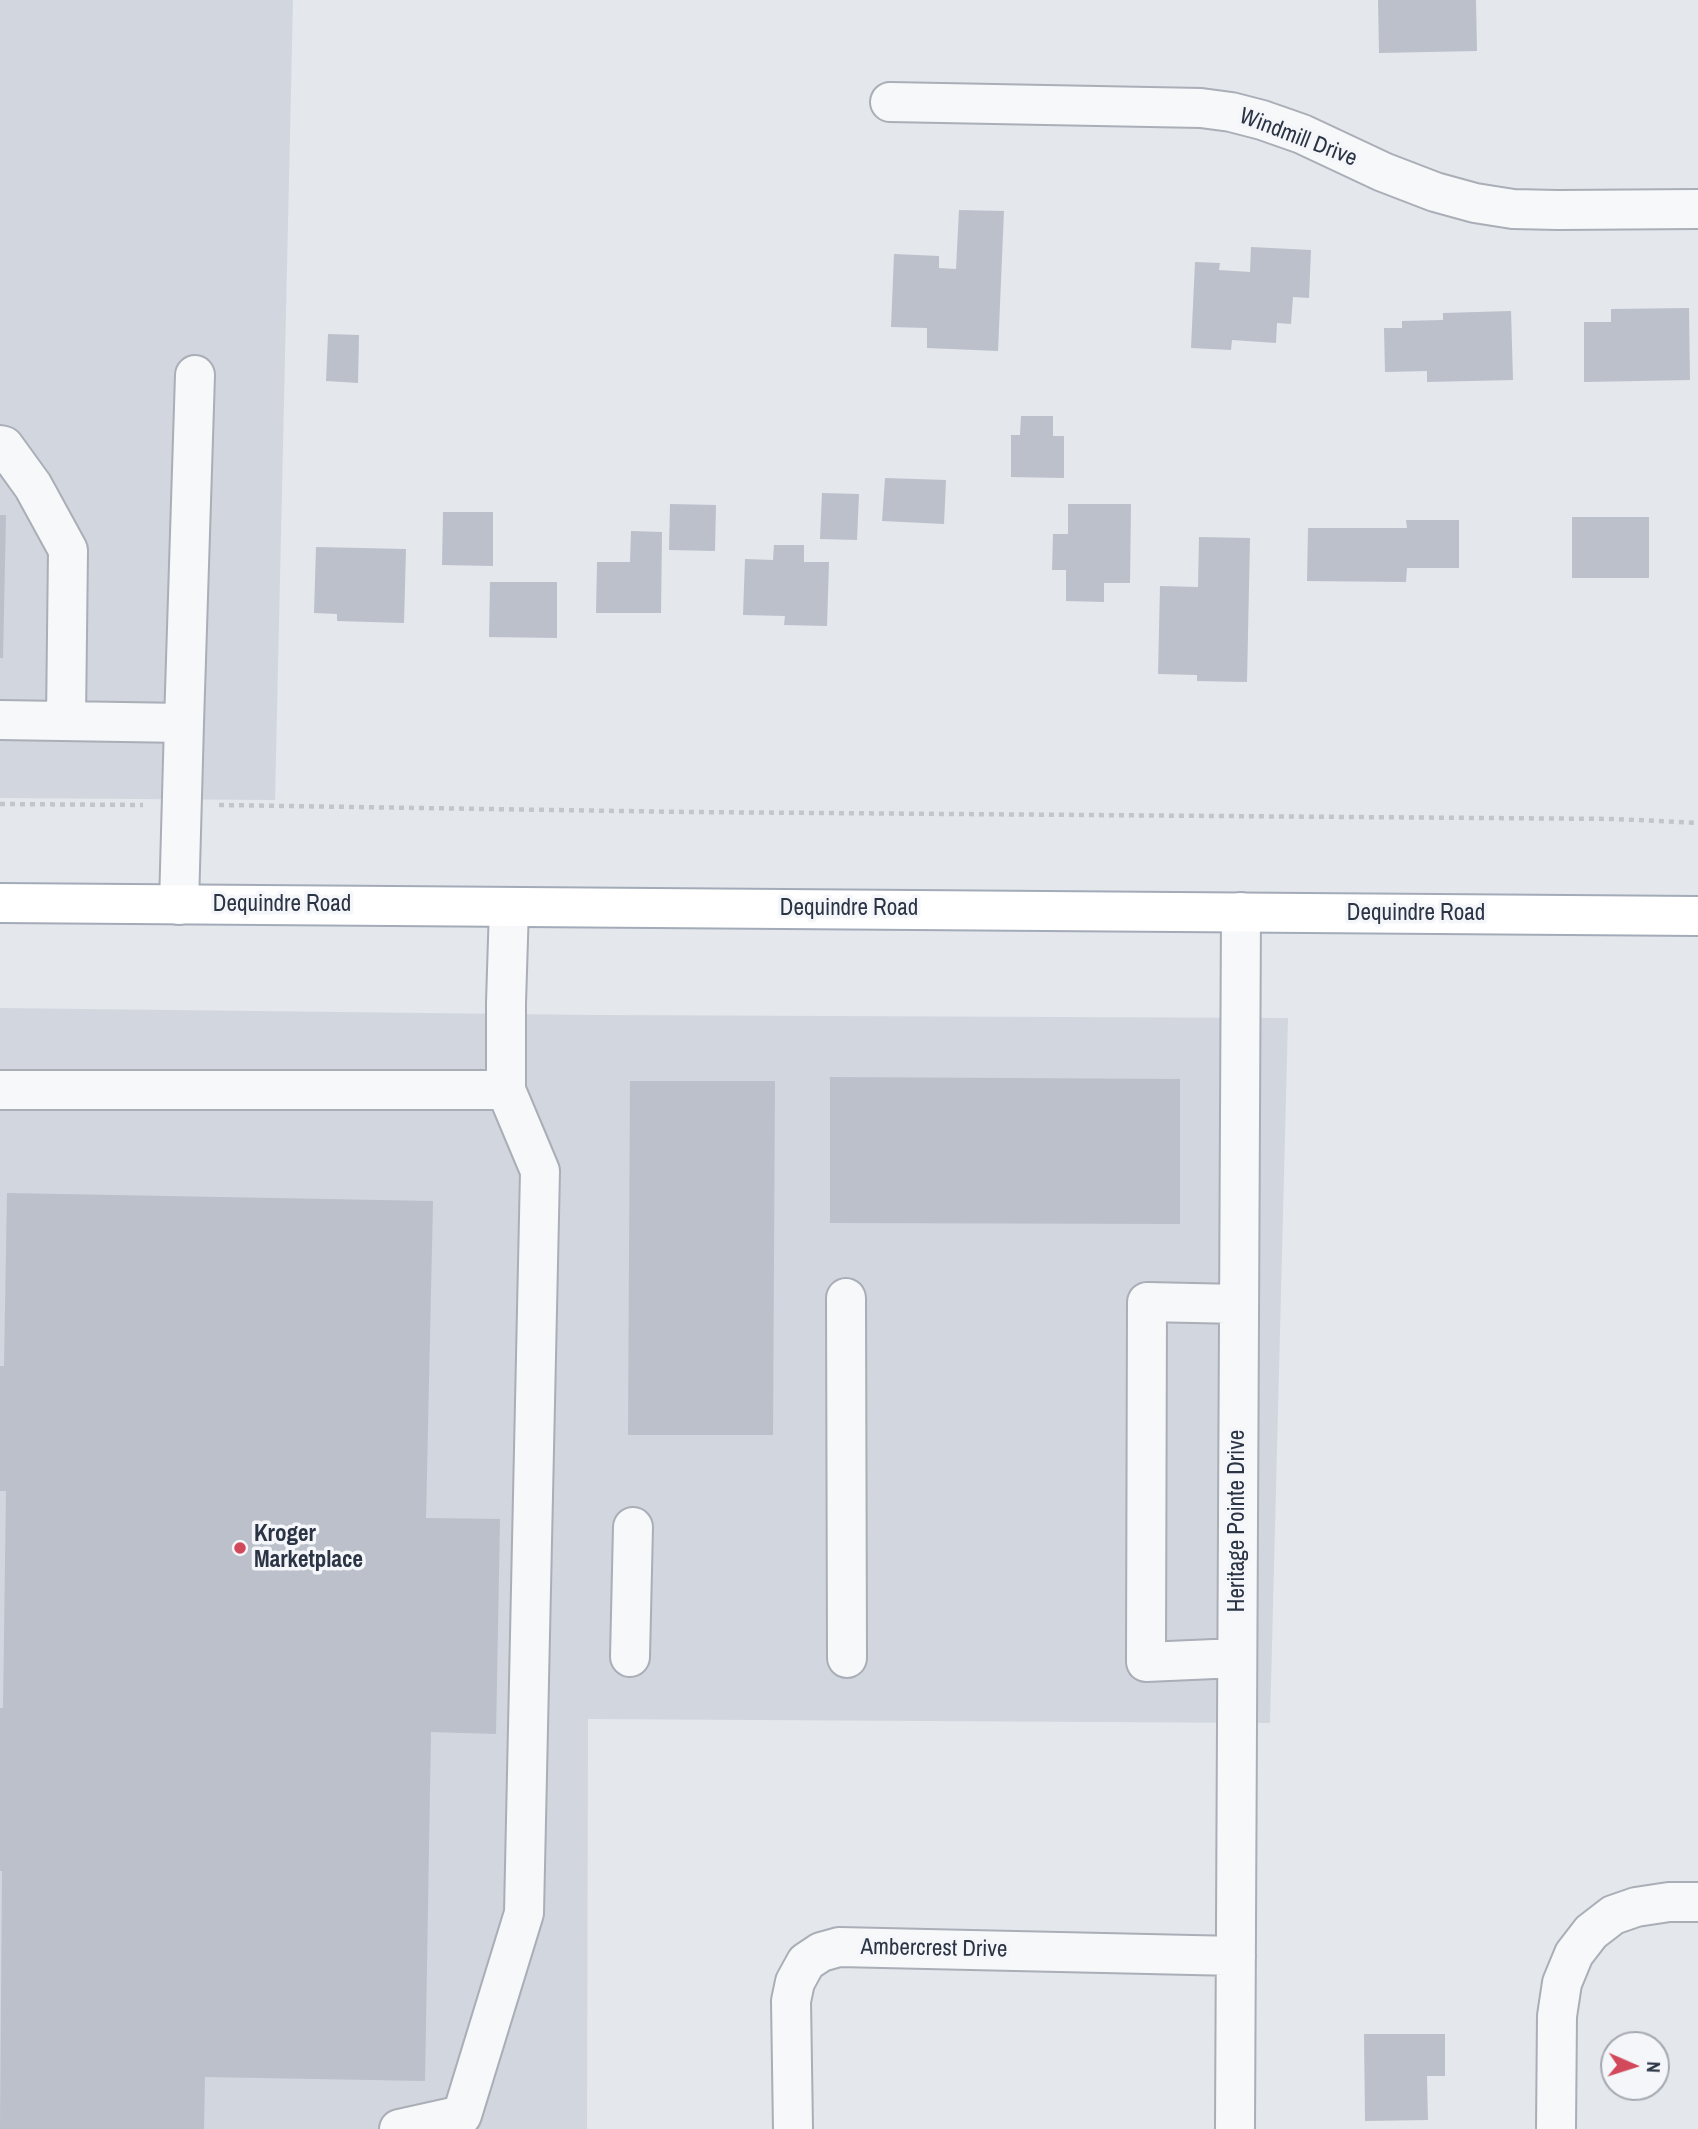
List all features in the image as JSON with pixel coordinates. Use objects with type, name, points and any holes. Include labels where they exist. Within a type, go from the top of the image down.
[{"type":"main road","name":"Dequindre Road","points":[[0,903],[1698,916]]},
{"type":"street","name":"Windmill Drive","points":[[890,102],[1211,109],[1262,120],[1302,134],[1404,180],[1475,203],[1513,209],[1698,209]]},
{"type":"street","points":[[178,905],[195,375]]},
{"type":"street","points":[[0,445],[4,446],[33,486],[68,550],[66,720]]},
{"type":"street","points":[[0,720],[184,723]]},
{"type":"street","points":[[399,2129],[462,2115],[524,1913],[540,1171],[506,1090],[509,907]]},
{"type":"street","name":"Heritage Pointe Drive","points":[[1235,2129],[1241,912]]},
{"type":"street","points":[[0,1090],[506,1090]]},
{"type":"street","points":[[846,1298],[847,1658]]},
{"type":"street","points":[[1237,1658],[1146,1662],[1147,1302],[1239,1304]]},
{"type":"street","points":[[630,1657],[633,1527]]},
{"type":"street","points":[[1556,2129],[1557,2016],[1562,1983],[1574,1954],[1591,1932],[1613,1915],[1636,1907],[1669,1902],[1698,1902]]},
{"type":"street","name":"Ambercrest Drive","points":[[793,2129],[791,2001],[795,1982],[806,1962],[821,1952],[839,1947],[1236,1956]]},
{"type":"path","points":[[0,804],[145,805]]},
{"type":"path","points":[[217,805],[702,812],[1603,819],[1698,823]]},
{"type":"shaded area","points":[[0,0],[293,0],[275,800],[0,798]]},
{"type":"shaded area","points":[[0,1008],[595,1015],[1288,1018],[1270,1723],[588,1719],[587,2129],[0,2129]]},
{"type":"building","points":[[1378,0],[1476,0],[1477,51],[1379,53]]},
{"type":"building","points":[[959,210],[1004,211],[998,351],[927,348],[927,328],[891,327],[894,254],[939,256],[939,268],[956,269]]},
{"type":"building","points":[[1251,247],[1311,250],[1309,298],[1293,297],[1291,324],[1277,323],[1276,343],[1232,340],[1231,350],[1191,348],[1195,262],[1220,263],[1219,270],[1250,272]]},
{"type":"building","points":[[1689,308],[1690,380],[1584,382],[1584,322],[1611,322],[1611,309]]},
{"type":"building","points":[[1511,311],[1513,380],[1427,382],[1427,371],[1385,372],[1384,328],[1402,328],[1402,321],[1443,320],[1443,313]]},
{"type":"building","points":[[328,334],[359,335],[358,383],[326,381]]},
{"type":"building","points":[[1021,416],[1053,416],[1053,436],[1064,436],[1064,478],[1011,477],[1011,435],[1020,435]]},
{"type":"building","points":[[885,478],[946,480],[944,524],[882,521]]},
{"type":"building","points":[[822,493],[859,494],[857,540],[820,539]]},
{"type":"building","points":[[670,504],[716,505],[715,551],[669,550]]},
{"type":"building","points":[[1068,504],[1131,504],[1130,583],[1104,583],[1104,602],[1066,601],[1066,570],[1052,570],[1053,534],[1068,534]]},
{"type":"building","points":[[443,512],[493,512],[493,566],[442,565]]},
{"type":"building","points":[[0,515],[6,515],[3,658],[0,658]]},
{"type":"building","points":[[1572,517],[1649,517],[1649,578],[1572,578]]},
{"type":"building","points":[[1406,520],[1459,520],[1459,568],[1407,568],[1406,582],[1307,581],[1308,528],[1407,528]]},
{"type":"building","points":[[631,531],[662,532],[661,613],[596,613],[597,562],[630,562]]},
{"type":"building","points":[[1199,537],[1250,538],[1247,682],[1197,681],[1197,675],[1158,674],[1160,586],[1198,587]]},
{"type":"building","points":[[774,545],[804,545],[804,562],[829,562],[827,626],[784,625],[785,616],[743,615],[745,559],[773,560]]},
{"type":"building","points":[[316,547],[406,549],[404,623],[337,621],[337,614],[314,613]]},
{"type":"building","points":[[490,582],[557,582],[557,638],[489,637]]},
{"type":"building","points":[[830,1077],[1180,1079],[1180,1224],[830,1223]]},
{"type":"building","points":[[630,1081],[775,1081],[773,1435],[628,1435]]},
{"type":"building","points":[[7,1193],[433,1201],[426,1518],[500,1519],[496,1734],[431,1732],[425,2081],[205,2077],[204,2129],[0,2129],[0,1708],[3,1708],[6,1491],[0,1491],[0,1366],[4,1366]]},
{"type":"building","points":[[1364,2034],[1445,2034],[1445,2076],[1427,2076],[1428,2120],[1365,2121]]},
{"type":"place","name":"Kroger Marketplace","points":[[240,1548]]}]
